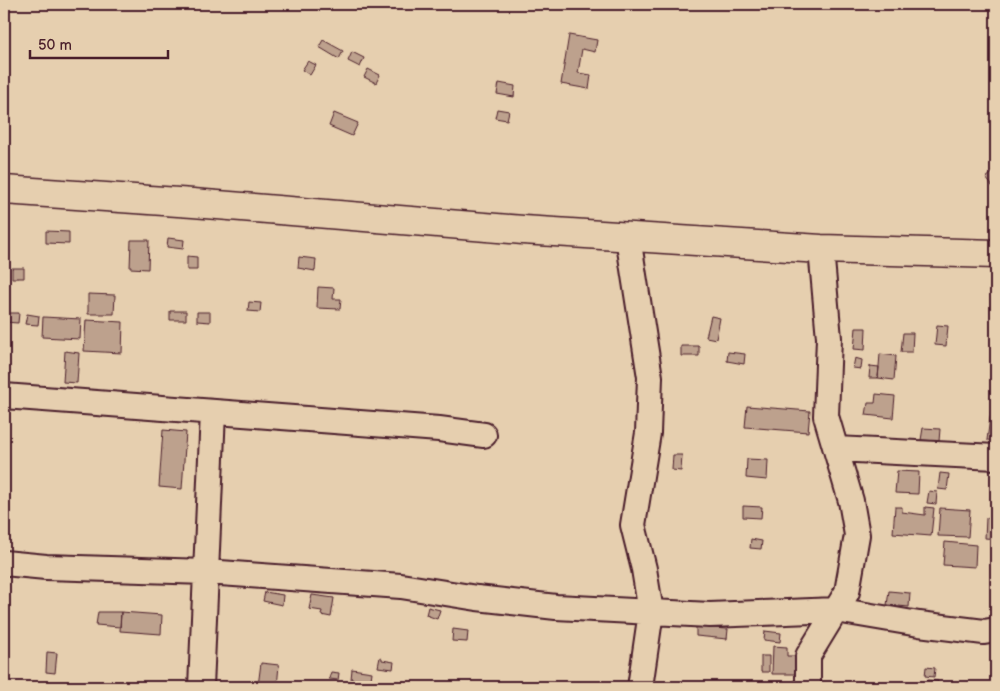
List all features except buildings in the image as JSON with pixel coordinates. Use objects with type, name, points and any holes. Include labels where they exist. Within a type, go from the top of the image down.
[{"type":"main road","points":[[4,190],[193,202],[628,237],[822,249],[996,254]]},
{"type":"street","points":[[628,237],[650,377],[648,432],[633,525],[644,569],[651,612],[640,687]]},
{"type":"street","points":[[808,687],[808,656],[847,592],[857,535],[851,501],[826,416],[829,338],[822,249]]},
{"type":"street","points":[[4,396],[439,429],[484,436]]},
{"type":"street","points":[[201,687],[213,412]]},
{"type":"street","points":[[836,449],[996,457]]},
{"type":"street","points":[[4,563],[46,567],[206,572],[400,586],[477,598],[556,607],[710,615],[836,610],[919,624],[984,632],[996,630]]}]
